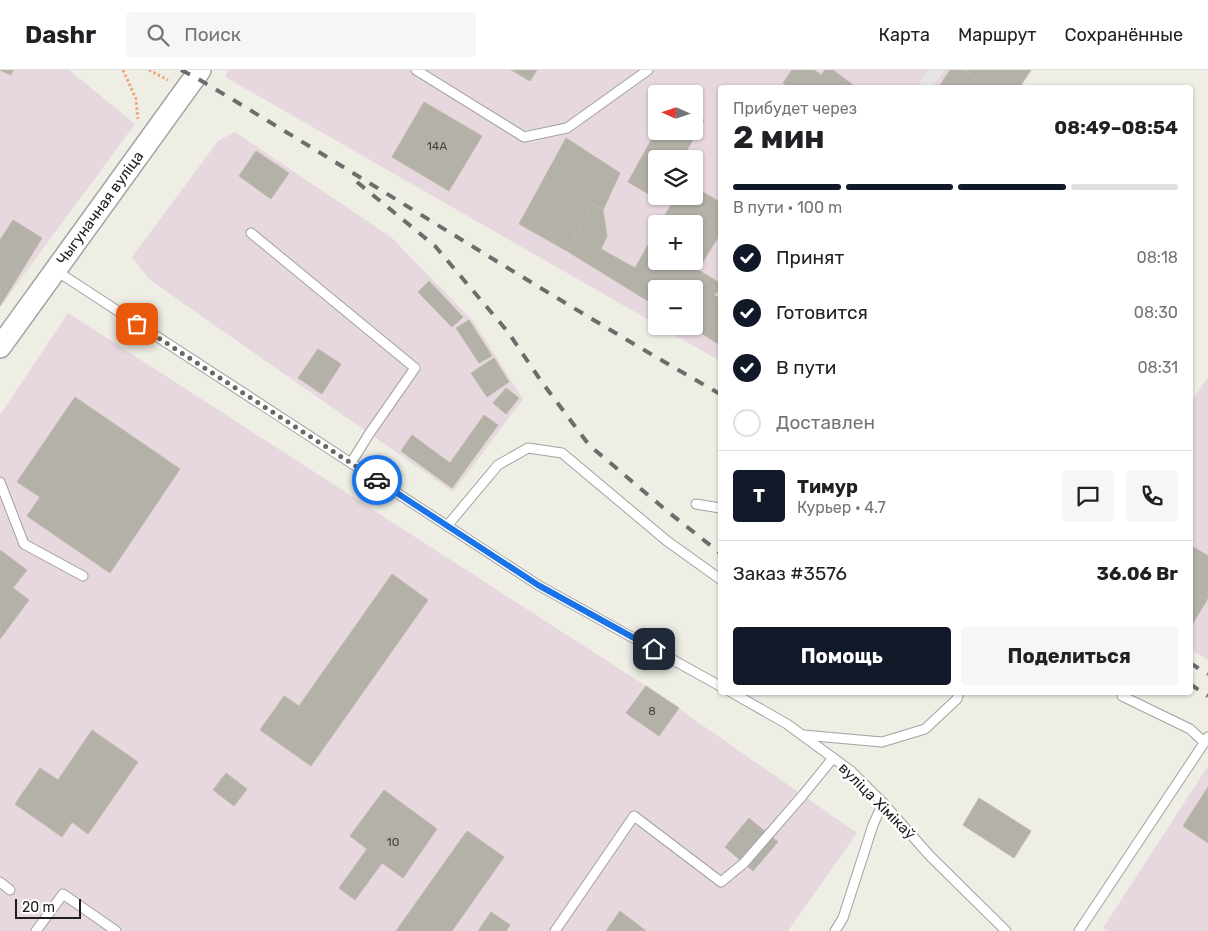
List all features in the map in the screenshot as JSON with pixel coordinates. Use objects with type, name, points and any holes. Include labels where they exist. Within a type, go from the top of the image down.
[{"type":"street","name":"Чыгуначная вуліца","points":[[0,347],[200,70]]},
{"type":"lane","points":[[416,70],[524,136],[568,128],[648,70]]},
{"type":"lane","points":[[251,233],[415,368],[351,463]]},
{"type":"lane","points":[[55,270],[538,585],[718,685]]},
{"type":"lane","points":[[447,526],[498,465],[528,448],[562,452],[667,541],[718,578]]},
{"type":"lane","points":[[0,482],[24,544],[83,576]]},
{"type":"lane","points":[[696,504],[718,508]]},
{"type":"lane","name":"вуліца Хімікаў","points":[[736,695],[788,724],[851,771],[883,803],[930,856],[1006,931]]},
{"type":"lane","points":[[802,735],[882,742],[925,729],[957,699],[958,695]]},
{"type":"lane","points":[[1079,931],[1206,739],[1190,729],[1122,696]]},
{"type":"lane","points":[[555,931],[634,816],[722,882],[744,863],[833,758]]},
{"type":"lane","points":[[835,931],[843,918],[873,824],[883,803]]},
{"type":"lane","points":[[0,882],[10,890]]},
{"type":"lane","points":[[36,931],[63,894],[116,931]]},
{"type":"path","points":[[123,70],[136,99],[138,120]]},
{"type":"shaded area","points":[[0,70],[69,70],[135,124],[0,307]]},
{"type":"shaded area","points":[[228,70],[1031,70],[1020,85],[718,85],[718,360],[675,335],[703,335],[703,280],[648,280],[648,319],[225,77]]},
{"type":"shaded area","points":[[929,70],[944,70],[933,85],[918,85]]},
{"type":"shaded area","points":[[235,132],[392,238],[474,322],[523,399],[453,492],[150,280],[132,257],[218,141]]},
{"type":"shaded area","points":[[68,313],[646,686],[857,833],[788,931],[0,931],[0,415]]},
{"type":"shaded area","points":[[1208,377],[1208,660],[1193,651],[1193,400]]},
{"type":"shaded area","points":[[1208,766],[1208,931],[1107,931],[1103,928]]},
{"type":"building","points":[[0,70],[13,70],[11,75]]},
{"type":"building","points":[[511,70],[537,70],[530,81]]},
{"type":"building","points":[[792,70],[814,70],[821,75],[825,70],[833,70],[853,85],[785,85],[783,83]]},
{"type":"building","points":[[950,70],[964,70],[986,85],[940,85]]},
{"type":"building","points":[[1031,70],[1021,85],[986,85],[966,71]]},
{"type":"building","points":[[424,102],[482,136],[449,191],[392,157]]},
{"type":"building","points":[[566,138],[620,173],[603,210],[593,204],[567,251],[519,224]]},
{"type":"building","points":[[651,140],[693,140],[687,150],[648,150],[648,194],[628,182]]},
{"type":"building","points":[[256,151],[289,173],[271,199],[239,176]]},
{"type":"building","points":[[703,192],[718,201],[718,237],[703,262],[703,215],[665,215],[671,205],[703,205]]},
{"type":"building","points":[[593,204],[603,210],[607,236],[601,249],[635,268],[648,245],[648,270],[698,270],[718,282],[718,291],[714,295],[718,297],[718,344],[703,334],[703,280],[648,280],[648,301],[567,251]]},
{"type":"building","points":[[13,220],[42,238],[0,306],[0,240]]},
{"type":"building","points":[[429,281],[463,317],[452,327],[418,292]]},
{"type":"building","points":[[469,320],[492,356],[479,363],[456,328]]},
{"type":"building","points":[[318,349],[341,364],[322,394],[298,378]]},
{"type":"building","points":[[494,358],[509,382],[487,397],[471,373]]},
{"type":"building","points":[[506,388],[519,398],[506,414],[493,403]]},
{"type":"building","points":[[75,397],[180,469],[110,573],[27,516],[40,497],[17,482]]},
{"type":"building","points":[[484,415],[498,425],[452,488],[401,451],[412,435],[450,463]]},
{"type":"building","points":[[1193,547],[1208,556],[1207,600],[1193,592]]},
{"type":"building","points":[[0,550],[27,570],[13,588],[29,600],[0,639]]},
{"type":"building","points":[[392,574],[428,600],[311,766],[260,730],[284,696],[299,706]]},
{"type":"building","points":[[1193,592],[1207,600],[1193,623]]},
{"type":"building","points":[[646,686],[679,708],[659,736],[626,713]]},
{"type":"building","points":[[92,730],[138,762],[88,834],[72,822],[62,837],[15,804],[40,768],[58,780]]},
{"type":"building","points":[[226,773],[247,789],[234,806],[213,790]]},
{"type":"building","points":[[1208,787],[1208,843],[1183,826]]},
{"type":"building","points":[[384,790],[437,829],[403,878],[382,863],[355,900],[339,888],[367,849],[350,836]]},
{"type":"building","points":[[979,798],[1031,831],[1014,858],[963,825]]},
{"type":"building","points":[[749,818],[778,842],[753,871],[725,847]]},
{"type":"building","points":[[467,831],[504,857],[452,931],[396,931]]},
{"type":"building","points":[[620,911],[646,931],[606,931]]},
{"type":"building","points":[[491,912],[510,925],[506,931],[478,931]]},
{"type":"railway","points":[[181,70],[588,317],[718,393]]},
{"type":"railway","points":[[357,182],[435,246],[508,332],[541,381],[589,445],[718,551]]},
{"type":"railway","points":[[1193,665],[1208,674]]},
{"type":"railway","points":[[1193,686],[1208,696]]},
{"type":"way so far","points":[[137,324],[377,480]]},
{"type":"route","points":[[377,480],[538,585],[654,649]]}]
